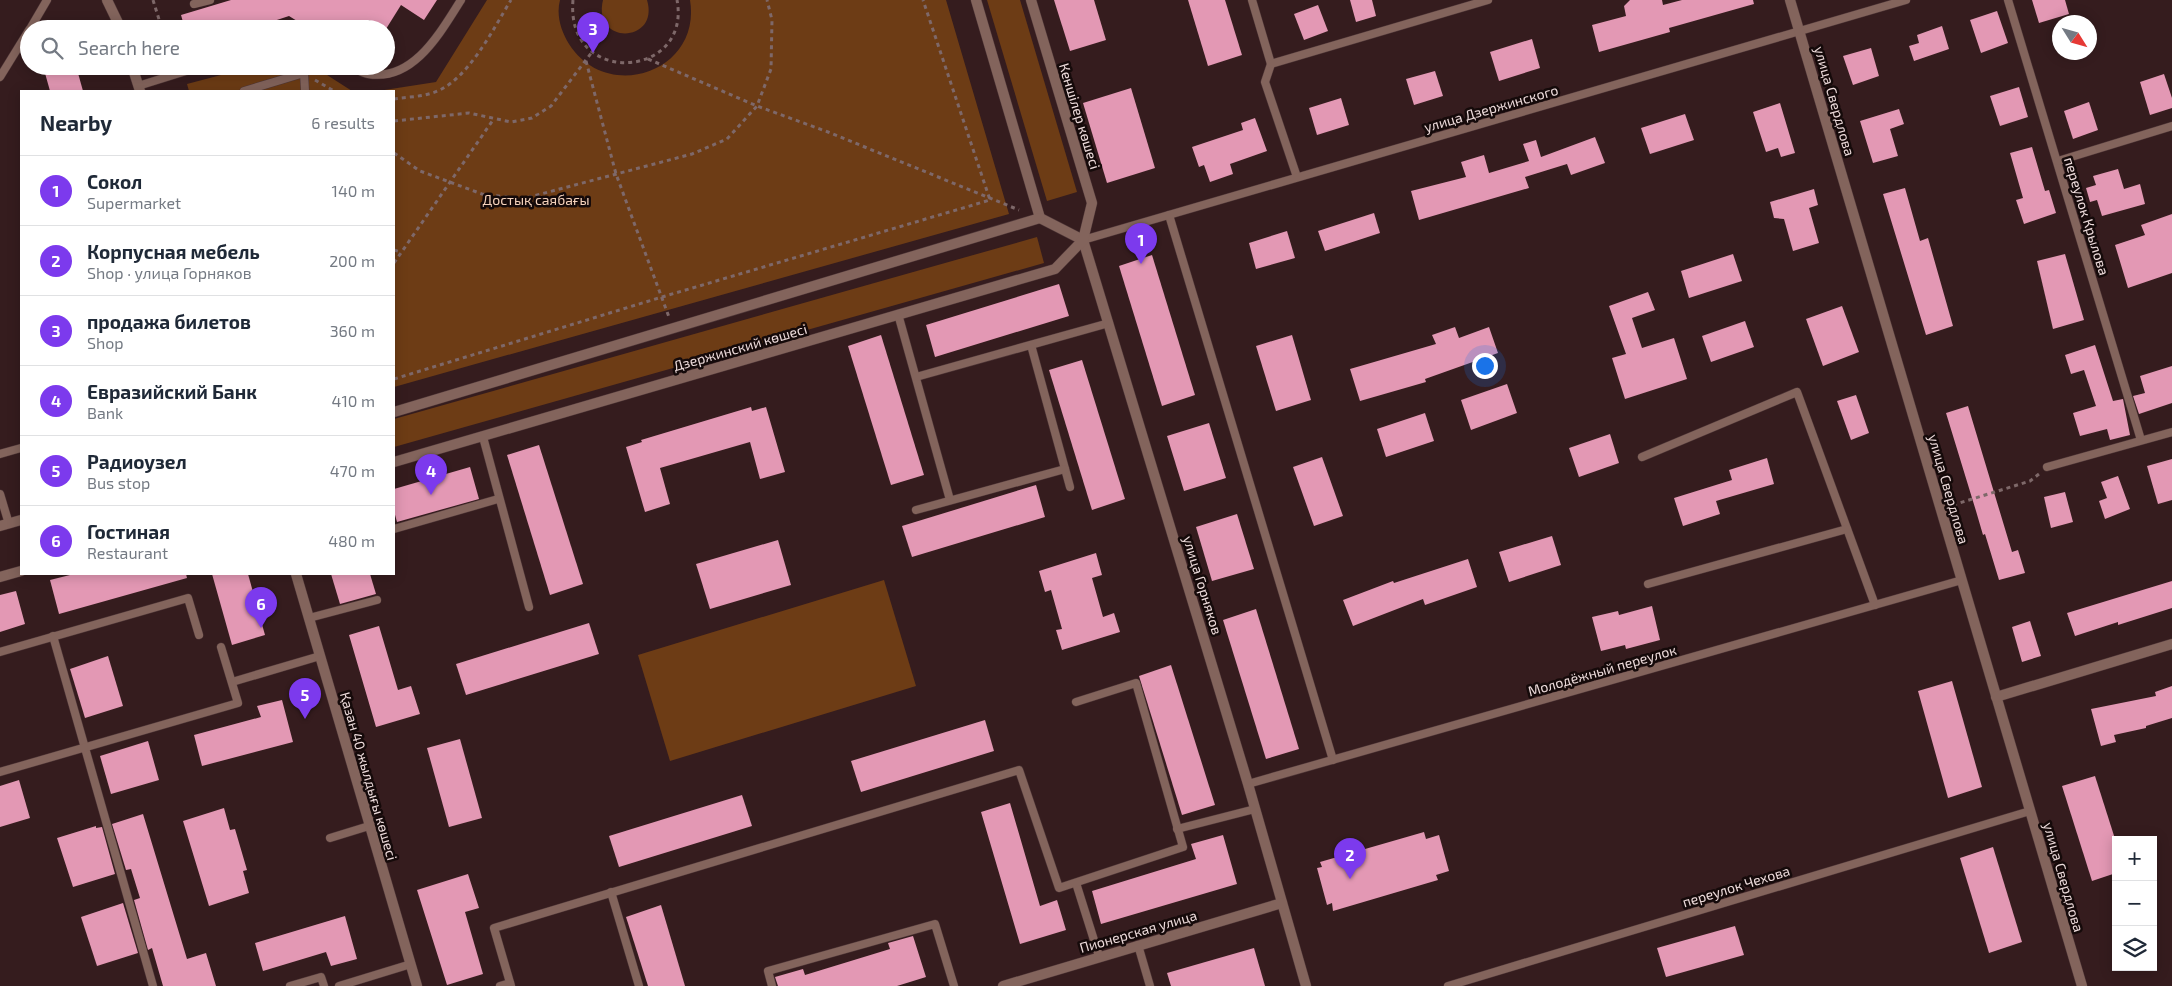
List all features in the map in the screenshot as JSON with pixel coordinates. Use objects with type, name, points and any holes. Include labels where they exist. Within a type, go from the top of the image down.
[{"type":"street","points":[[107,0],[117,20]]},
{"type":"street","points":[[976,0],[1040,218]]},
{"type":"street","name":"Кеншілер көшесі","points":[[1030,0],[1092,203],[1083,240]]},
{"type":"street","name":"улица Свердлова","points":[[1790,0],[2082,986]]},
{"type":"street","points":[[135,75],[139,88]]},
{"type":"street","points":[[395,412],[1040,218],[1083,240]]},
{"type":"street","name":"Дзержинский көшесі","points":[[395,462],[1056,269],[1083,240]]},
{"type":"street","name":"улица Горняков","points":[[1083,240],[1248,784],[1306,986]]},
{"type":"street","points":[[4,525],[20,520]]},
{"type":"street","points":[[0,577],[20,571]]},
{"type":"street","name":"Қазан 40 жылдығы көшесі","points":[[296,575],[417,986]]},
{"type":"street","points":[[1996,697],[2172,644]]},
{"type":"street","name":"Пионерская улица","points":[[1009,985],[1099,956],[1282,903]]},
{"type":"lane","points":[[35,20],[47,0]]},
{"type":"lane","points":[[194,4],[210,0]]},
{"type":"lane","points":[[395,70],[411,64],[432,44],[461,0]]},
{"type":"lane","points":[[1252,0],[1271,64],[1265,82],[1297,177]]},
{"type":"lane","points":[[1271,64],[1488,0]]},
{"type":"lane","name":"улица Дзержинского","points":[[1083,240],[1906,0]]},
{"type":"lane","name":"переулок Крылова","points":[[2008,0],[2141,440]]},
{"type":"lane","points":[[0,77],[20,44]]},
{"type":"lane","points":[[139,88],[176,75]]},
{"type":"lane","points":[[247,90],[297,75]]},
{"type":"lane","points":[[304,75],[305,90]]},
{"type":"lane","points":[[2058,161],[2172,126]]},
{"type":"lane","points":[[1169,215],[1333,760]]},
{"type":"lane","points":[[898,314],[950,500]]},
{"type":"lane","points":[[916,377],[1109,323]]},
{"type":"lane","points":[[1031,345],[1070,488]]},
{"type":"lane","points":[[1642,457],[1797,392],[1875,605]]},
{"type":"lane","points":[[2047,467],[2172,432]]},
{"type":"lane","points":[[483,437],[498,499],[529,607]]},
{"type":"lane","points":[[0,454],[20,448]]},
{"type":"lane","points":[[916,510],[1065,468]]},
{"type":"lane","points":[[0,494],[4,525]]},
{"type":"lane","points":[[395,529],[498,499]]},
{"type":"lane","points":[[1648,584],[1847,529]]},
{"type":"lane","name":"Молодёжный переулок","points":[[1248,784],[1962,580]]},
{"type":"lane","points":[[0,652],[188,598],[199,635]]},
{"type":"lane","points":[[309,618],[377,600]]},
{"type":"lane","points":[[53,636],[153,986]]},
{"type":"lane","points":[[0,772],[238,703],[221,648]]},
{"type":"lane","points":[[232,682],[320,656]]},
{"type":"lane","points":[[500,986],[511,985],[494,928],[1019,770],[1059,888],[1183,847],[1136,683],[1076,702]]},
{"type":"lane","points":[[1177,829],[1255,809]]},
{"type":"lane","name":"переулок Чехова","points":[[1448,986],[2030,811]]},
{"type":"lane","points":[[330,838],[369,826]]},
{"type":"lane","points":[[1076,883],[1099,956]]},
{"type":"lane","points":[[611,892],[639,986]]},
{"type":"lane","points":[[772,986],[768,971],[935,924],[954,986]]},
{"type":"lane","points":[[1138,945],[1150,986]]},
{"type":"lane","points":[[339,986],[411,964]]},
{"type":"lane","points":[[290,986],[321,977],[324,986]]},
{"type":"path","points":[[153,0],[159,20]]},
{"type":"path","points":[[395,99],[433,93],[455,79],[474,58],[511,0]]},
{"type":"path","points":[[573,0],[572,20],[579,38],[592,52],[609,62],[629,64],[648,59],[664,47],[675,30],[679,10],[677,0]]},
{"type":"path","points":[[395,153],[420,171],[482,194],[522,199],[692,154],[727,139],[757,106],[771,69],[772,20],[767,0]]},
{"type":"path","points":[[923,0],[990,200]]},
{"type":"path","points":[[395,121],[469,113],[493,120],[511,122],[532,118],[551,106],[592,52]]},
{"type":"path","points":[[648,59],[757,106],[828,132],[990,200],[1040,218]]},
{"type":"path","points":[[586,62],[616,174],[672,328]]},
{"type":"path","points":[[307,75],[332,90]]},
{"type":"path","points":[[395,261],[493,120]]},
{"type":"path","points":[[395,379],[990,200]]},
{"type":"path","points":[[395,250],[401,252]]},
{"type":"path","points":[[1941,509],[2030,481],[2047,467]]},
{"type":"green space","name":"Достық саябағы","points":[[487,0],[560,0],[560,23],[569,44],[586,62],[606,73],[627,75],[648,72],[667,61],[682,46],[690,25],[690,0],[946,0],[1009,214],[395,387],[395,90],[384,90],[436,82]]},
{"type":"green space","points":[[603,0],[647,0],[648,14],[644,25],[636,31],[616,32],[607,25],[602,15]]},
{"type":"green space","points":[[987,0],[1020,0],[1077,192],[1047,201]]},
{"type":"green space","points":[[221,75],[327,75],[350,90],[189,90],[187,84]]},
{"type":"green space","points":[[1037,237],[1044,263],[395,447],[395,419]]},
{"type":"green space","points":[[884,580],[916,686],[670,761],[638,655]]},
{"type":"building","points":[[231,0],[437,0],[424,20],[401,5],[392,20],[295,20],[289,16],[277,20],[182,20],[181,15]]},
{"type":"building","points":[[1054,0],[1094,0],[1106,40],[1070,51]]},
{"type":"building","points":[[1188,0],[1225,0],[1242,55],[1208,66]]},
{"type":"building","points":[[1350,0],[1372,0],[1376,16],[1356,22]]},
{"type":"building","points":[[1630,0],[1662,0],[1663,5],[1682,0],[1753,0],[1754,4],[1669,28],[1670,32],[1599,52],[1592,25],[1626,16],[1624,6]]},
{"type":"building","points":[[2032,0],[2065,0],[2069,14],[2052,15],[2052,19],[2039,23]]},
{"type":"building","points":[[1318,5],[1328,31],[1304,40],[1294,14]]},
{"type":"building","points":[[1997,11],[2008,43],[1981,53],[1970,20]]},
{"type":"building","points":[[1942,26],[1949,49],[1914,61],[1909,46],[1919,43],[1917,35]]},
{"type":"building","points":[[1532,39],[1540,68],[1499,81],[1490,52]]},
{"type":"building","points":[[1871,48],[1879,76],[1853,85],[1843,56]]},
{"type":"building","points":[[1435,71],[1443,96],[1414,105],[1406,79]]},
{"type":"building","points":[[2164,74],[2172,98],[2172,108],[2150,115],[2140,82]]},
{"type":"building","points":[[46,75],[79,75],[83,90],[50,90]]},
{"type":"building","points":[[2019,87],[2028,117],[2000,126],[1990,96]]},
{"type":"building","points":[[1131,88],[1155,168],[1107,183],[1083,103]]},
{"type":"building","points":[[1341,98],[1349,125],[1317,135],[1309,108]]},
{"type":"building","points":[[2089,102],[2098,130],[2073,139],[2064,111]]},
{"type":"building","points":[[1780,103],[1795,153],[1781,157],[1778,148],[1766,152],[1753,112]]},
{"type":"building","points":[[1899,109],[1904,124],[1890,129],[1898,156],[1873,163],[1860,121]]},
{"type":"building","points":[[1685,114],[1694,140],[1650,154],[1641,128]]},
{"type":"building","points":[[1255,118],[1267,151],[1230,164],[1233,174],[1210,182],[1204,165],[1199,167],[1192,147],[1243,130],[1241,123]]},
{"type":"building","points":[[1595,137],[1605,163],[1571,175],[1567,164],[1525,177],[1529,188],[1419,220],[1411,191],[1466,177],[1461,162],[1484,155],[1489,173],[1529,161],[1523,144],[1536,140],[1541,157]]},
{"type":"building","points":[[2032,147],[2045,191],[2049,190],[2056,213],[2024,224],[2016,200],[2023,198],[2010,153]]},
{"type":"building","points":[[2118,169],[2124,189],[2140,184],[2145,204],[2102,216],[2097,200],[2090,202],[2086,188],[2096,185],[2093,176]]},
{"type":"building","points":[[1905,188],[1920,241],[1928,238],[1953,326],[1926,335],[1883,194]]},
{"type":"building","points":[[1814,189],[1818,205],[1809,208],[1819,243],[1793,251],[1784,219],[1774,218],[1770,202]]},
{"type":"building","points":[[1374,213],[1380,233],[1325,251],[1318,231]]},
{"type":"building","points":[[2172,214],[2172,273],[2128,288],[2115,245],[2145,235],[2141,225]]},
{"type":"building","points":[[1287,231],[1295,258],[1256,269],[1249,243]]},
{"type":"building","points":[[1733,254],[1742,281],[1689,298],[1681,271]]},
{"type":"building","points":[[2065,254],[2084,320],[2053,329],[2037,261]]},
{"type":"building","points":[[1152,255],[1195,395],[1162,406],[1119,266]]},
{"type":"building","points":[[1059,284],[1069,316],[935,357],[926,325]]},
{"type":"building","points":[[1648,292],[1655,310],[1632,318],[1642,348],[1674,338],[1687,379],[1625,399],[1612,358],[1626,354],[1609,306]]},
{"type":"building","points":[[1842,306],[1859,352],[1823,366],[1806,319]]},
{"type":"building","points":[[1745,321],[1754,347],[1711,362],[1702,336]]},
{"type":"building","points":[[1455,327],[1459,338],[1489,327],[1498,353],[1425,379],[1426,382],[1360,401],[1350,369],[1436,344],[1432,335]]},
{"type":"building","points":[[881,335],[924,475],[891,485],[848,346]]},
{"type":"building","points":[[1292,335],[1311,400],[1276,411],[1256,346]]},
{"type":"building","points":[[2095,345],[2113,401],[2123,399],[2130,435],[2110,440],[2107,429],[2080,436],[2073,413],[2096,406],[2084,370],[2071,374],[2065,355]]},
{"type":"building","points":[[1082,360],[1125,499],[1092,510],[1049,370]]},
{"type":"building","points":[[2172,366],[2172,403],[2139,414],[2133,396],[2145,393],[2140,376]]},
{"type":"building","points":[[1507,384],[1517,413],[1471,430],[1461,400]]},
{"type":"building","points":[[1856,395],[1869,433],[1851,440],[1837,401]]},
{"type":"building","points":[[1968,406],[2012,552],[2018,550],[2025,573],[1999,580],[1985,534],[1983,535],[1946,413]]},
{"type":"building","points":[[751,407],[752,411],[766,407],[785,472],[760,479],[750,442],[660,468],[670,504],[645,512],[626,447],[642,442],[641,440]]},
{"type":"building","points":[[1425,413],[1434,441],[1386,457],[1377,429]]},
{"type":"building","points":[[1209,423],[1226,478],[1184,491],[1167,436]]},
{"type":"building","points":[[1610,434],[1619,463],[1579,477],[1569,448]]},
{"type":"building","points":[[539,445],[583,584],[550,595],[507,455]]},
{"type":"building","points":[[1322,457],[1343,516],[1314,526],[1293,467]]},
{"type":"building","points":[[1767,458],[1774,484],[1716,501],[1720,514],[1683,526],[1674,498],[1732,480],[1729,470]]},
{"type":"building","points":[[2172,459],[2172,500],[2158,504],[2147,466]]},
{"type":"building","points":[[470,467],[479,499],[397,522],[395,515],[395,489]]},
{"type":"building","points":[[2118,476],[2130,509],[2105,519],[2099,501],[2107,498],[2101,482]]},
{"type":"building","points":[[1036,485],[1045,517],[912,557],[902,526]]},
{"type":"building","points":[[2065,492],[2073,522],[2051,528],[2044,497]]},
{"type":"building","points":[[1237,514],[1254,569],[1212,581],[1196,527]]},
{"type":"building","points":[[1552,536],[1561,565],[1509,582],[1499,552]]},
{"type":"building","points":[[778,540],[791,585],[710,609],[696,564]]},
{"type":"building","points":[[1096,553],[1102,575],[1092,578],[1103,617],[1114,613],[1120,632],[1062,650],[1056,630],[1062,629],[1051,590],[1045,592],[1039,571]]},
{"type":"building","points":[[1468,559],[1477,587],[1425,605],[1423,599],[1353,626],[1343,600],[1393,581],[1394,583]]},
{"type":"building","points":[[70,575],[186,575],[187,578],[59,614],[50,580]]},
{"type":"building","points":[[212,575],[248,575],[265,635],[232,645]]},
{"type":"building","points":[[331,575],[370,575],[376,594],[340,604]]},
{"type":"building","points":[[2172,581],[2172,608],[2118,625],[2118,622],[2075,636],[2067,613]]},
{"type":"building","points":[[16,591],[25,624],[0,632],[0,595]]},
{"type":"building","points":[[1652,606],[1660,640],[1626,649],[1625,645],[1601,651],[1592,617],[1618,611],[1619,615]]},
{"type":"building","points":[[1256,609],[1299,749],[1266,759],[1223,620]]},
{"type":"building","points":[[2030,621],[2041,656],[2022,662],[2012,627]]},
{"type":"building","points":[[589,623],[599,654],[466,695],[456,664]]},
{"type":"building","points":[[379,626],[398,690],[411,686],[420,714],[376,727],[349,635]]},
{"type":"building","points":[[108,656],[123,706],[85,718],[70,669]]},
{"type":"building","points":[[1171,665],[1215,805],[1182,815],[1139,676]]},
{"type":"building","points":[[1952,681],[1982,787],[1948,798],[1918,691]]},
{"type":"building","points":[[2172,686],[2172,718],[2146,726],[2146,728],[2114,735],[2116,742],[2101,746],[2091,709],[2156,696],[2155,692]]},
{"type":"building","points":[[282,700],[293,742],[202,766],[194,735],[261,717],[257,706]]},
{"type":"building","points":[[985,720],[994,751],[861,792],[851,761]]},
{"type":"building","points":[[460,739],[482,818],[449,827],[427,748]]},
{"type":"building","points":[[148,741],[159,780],[111,794],[100,756]]},
{"type":"building","points":[[2095,776],[2114,836],[2112,836],[2112,874],[2092,881],[2062,786]]},
{"type":"building","points":[[19,780],[30,818],[0,827],[0,786]]},
{"type":"building","points":[[742,795],[752,826],[619,867],[609,836]]},
{"type":"building","points":[[1010,803],[1040,906],[1057,900],[1066,930],[1020,944],[981,812]]},
{"type":"building","points":[[224,808],[230,830],[235,829],[247,870],[243,871],[249,893],[209,906],[183,821]]},
{"type":"building","points":[[143,814],[187,959],[206,953],[216,986],[163,986],[152,948],[148,950],[134,900],[140,898],[131,869],[126,870],[112,824]]},
{"type":"building","points":[[96,826],[96,828],[102,827],[115,874],[73,887],[57,838]]},
{"type":"building","points":[[1424,832],[1426,839],[1439,835],[1449,871],[1436,875],[1438,880],[1333,911],[1332,903],[1327,905],[1317,868],[1322,867],[1320,862]]},
{"type":"building","points":[[1223,835],[1237,884],[1101,924],[1092,891],[1196,859],[1191,844]]},
{"type":"building","points":[[1993,847],[2022,942],[1989,953],[1960,858]]},
{"type":"building","points":[[468,874],[479,908],[465,912],[483,974],[447,985],[417,890]]},
{"type":"building","points":[[123,903],[138,953],[97,966],[81,917]]},
{"type":"building","points":[[661,905],[685,986],[648,986],[626,917]]},
{"type":"building","points":[[345,916],[357,959],[331,966],[326,952],[263,971],[255,943]]},
{"type":"building","points":[[1735,926],[1744,955],[1666,977],[1657,948]]},
{"type":"building","points":[[913,936],[926,977],[897,986],[778,986],[775,977],[803,969],[805,975],[890,949],[888,943]]},
{"type":"building","points":[[1254,948],[1265,986],[1171,986],[1167,973]]},
{"type":"place","name":"продажа билетов","points":[[593,53]]},
{"type":"place","name":"Сокол","points":[[1141,264]]},
{"type":"place","name":"Евразийский Банк","points":[[431,495]]},
{"type":"place","name":"Гостиная","points":[[261,628]]},
{"type":"place","name":"Радиоузел","points":[[305,719]]},
{"type":"place","name":"Корпусная мебель","points":[[1350,879]]}]
